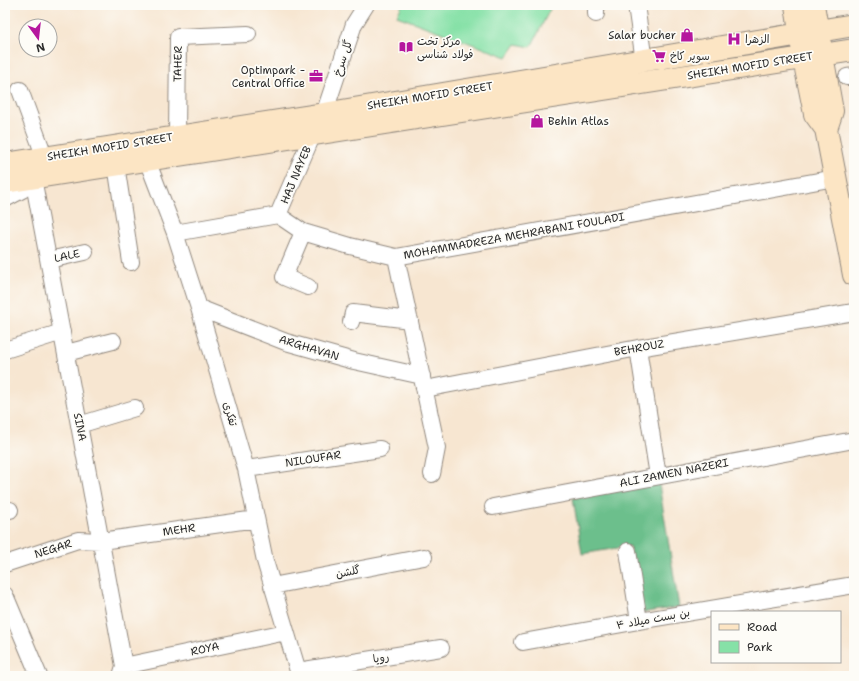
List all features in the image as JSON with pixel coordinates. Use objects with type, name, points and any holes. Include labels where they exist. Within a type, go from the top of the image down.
[{"type":"main road","points":[[796,5],[809,33],[813,57],[815,114],[826,129],[835,178],[849,220],[854,275]]},
{"type":"main road","points":[[809,33],[812,5]]},
{"type":"main road","name":"SHEIKH MOFID STREET","points":[[602,78],[644,60],[854,25]]},
{"type":"main road","name":"SHEIKH MOFID STREET","points":[[5,182],[313,134],[602,78],[813,57],[854,50]]},
{"type":"main road","name":"SHEIKH MOFID STREET","points":[[5,164],[324,114],[566,84]]},
{"type":"street","name":"گل سرخ","points":[[324,114],[354,24],[366,5]]},
{"type":"street","points":[[636,5],[644,60]]},
{"type":"street","name":"TAHER","points":[[177,136],[178,38],[248,34]]},
{"type":"street","points":[[20,90],[45,158]]},
{"type":"street","name":"HAJ NAYEB","points":[[278,215],[313,134]]},
{"type":"street","name":"تفکری","points":[[147,160],[175,233],[199,308],[246,469],[265,561],[298,671]]},
{"type":"street","points":[[116,165],[131,262]]},
{"type":"street","points":[[5,199],[22,190],[33,178]]},
{"type":"street","name":"SINA","points":[[33,178],[101,541],[122,671]]},
{"type":"street","name":"MOHAMMADREZA MEHRABANI FOULADI","points":[[278,215],[303,232],[350,246],[396,257],[835,178]]},
{"type":"street","points":[[175,233],[278,215]]},
{"type":"street","points":[[303,232],[284,277],[308,287]]},
{"type":"street","name":"LALE","points":[[49,260],[85,252]]},
{"type":"street","points":[[396,257],[437,448],[432,474]]},
{"type":"street","name":"ARGHAVAN","points":[[199,308],[286,342],[424,382]]},
{"type":"street","name":"BEHROUZ","points":[[424,382],[854,312]]},
{"type":"street","points":[[351,322],[353,313],[410,320]]},
{"type":"street","points":[[5,350],[62,332]]},
{"type":"street","points":[[66,353],[113,341]]},
{"type":"street","points":[[638,348],[658,476]]},
{"type":"street","points":[[79,425],[135,408]]},
{"type":"street","name":"ALI ZAMEN NAZERI","points":[[493,507],[854,440]]},
{"type":"street","name":"NILOUFAR","points":[[246,469],[380,448]]},
{"type":"street","name":"MEHR","points":[[101,541],[256,519]]},
{"type":"street","name":"NEGAR","points":[[5,564],[78,540],[101,541]]},
{"type":"street","points":[[628,551],[639,621]]},
{"type":"street","name":"گلشن","points":[[272,586],[424,557]]},
{"type":"street","name":"بن بست میلاد ۴","points":[[523,642],[854,585]]},
{"type":"street","points":[[5,595],[39,676]]},
{"type":"street","name":"ROYA","points":[[122,671],[286,632]]},
{"type":"street","name":"رویا","points":[[298,671],[441,648]]},
{"type":"green space","points":[[402,5],[552,5],[531,47],[516,44],[507,57],[397,16]]},
{"type":"green space","points":[[659,484],[679,607],[641,613],[630,546],[582,554],[573,498]]},
{"type":"place","name":"Salar bucher","points":[[687,35]]},
{"type":"place","name":"الزهرا","points":[[734,39]]},
{"type":"place","name":"مرکز تخت فولاد شناسی","points":[[406,47]]},
{"type":"place","name":"سوپر کاخ","points":[[659,56]]},
{"type":"place","name":"Optimpark - Central Office","points":[[316,76]]},
{"type":"place","name":"Behin Atlas","points":[[537,121]]}]
